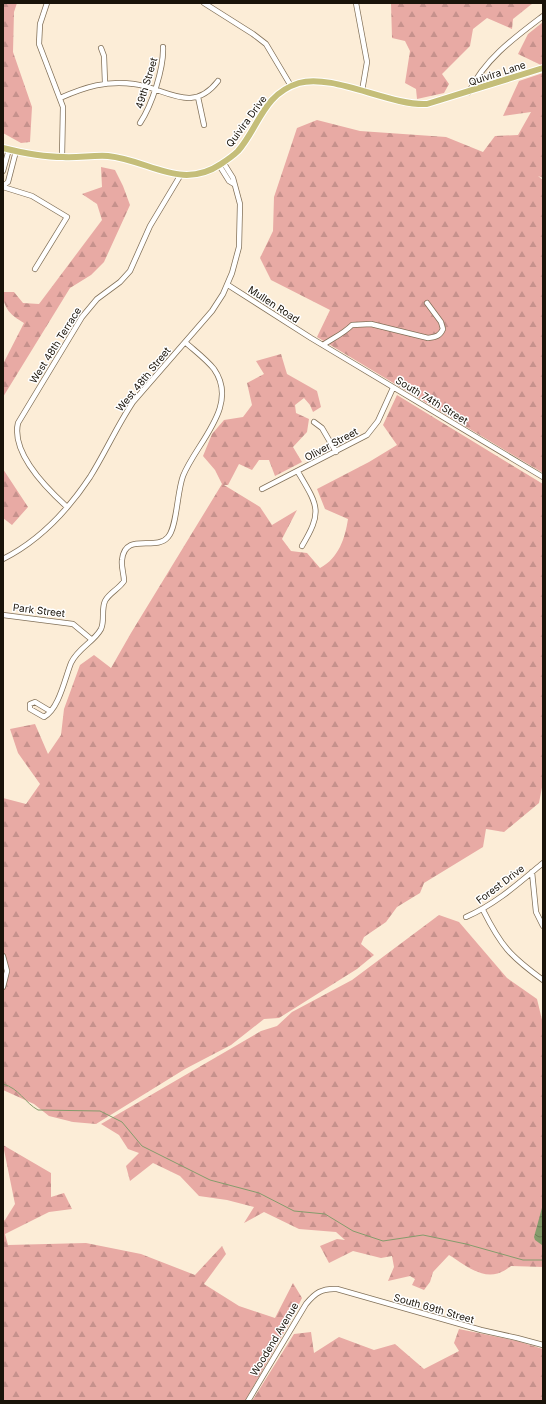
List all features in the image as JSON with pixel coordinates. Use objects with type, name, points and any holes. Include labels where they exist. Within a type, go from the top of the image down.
[{"type":"main road","name":"Quivira Lane","points":[[456,95],[543,68]]},
{"type":"main road","name":"Quivira Drive","points":[[6,149],[62,157],[118,157],[180,176],[193,175],[209,171],[237,152],[246,140],[259,116],[272,100],[282,91],[306,81],[314,81],[362,91],[410,103],[422,104],[435,102],[456,95]]},
{"type":"street","points":[[47,3],[40,24],[39,44],[64,111],[62,157]]},
{"type":"street","points":[[204,3],[266,44],[291,86]]},
{"type":"street","points":[[356,3],[367,62],[362,91]]},
{"type":"street","points":[[469,92],[481,71],[493,57],[520,33],[543,16]]},
{"type":"street","name":"49th Street","points":[[140,122],[146,114],[164,58],[163,47]]},
{"type":"street","points":[[101,48],[104,56],[105,83]]},
{"type":"street","points":[[60,98],[87,86],[105,83],[135,84],[177,97],[198,97],[209,91],[218,81]]},
{"type":"street","points":[[198,97],[204,125]]},
{"type":"street","points":[[3,171],[6,149]]},
{"type":"street","points":[[16,151],[8,182],[3,187],[32,196],[67,217],[35,269]]},
{"type":"street","name":"West 48th Street","points":[[3,558],[35,538],[67,507],[90,476],[133,402],[216,305],[228,285],[235,266],[238,247],[240,204],[234,184],[229,181],[221,164]]},
{"type":"street","name":"West 48th Terrace","points":[[67,507],[50,491],[20,450],[16,436],[18,423],[82,317],[97,299],[120,282],[130,271],[150,226],[180,176]]},
{"type":"street","name":"Mullen Road","points":[[228,285],[311,338]]},
{"type":"street","points":[[323,345],[334,337],[344,333],[352,325],[371,324],[428,338],[435,337],[441,334],[444,329],[441,322],[427,303]]},
{"type":"street","name":"South 74th Street","points":[[311,338],[543,477]]},
{"type":"street","points":[[50,711],[60,694],[75,657],[101,629],[105,602],[124,581],[122,560],[125,551],[136,543],[162,542],[172,532],[179,491],[188,464],[220,410],[222,389],[216,372],[185,342]]},
{"type":"street","name":"Oliver Street","points":[[262,489],[298,472],[367,435],[373,429],[393,388]]},
{"type":"street","points":[[314,422],[322,428],[336,452]]},
{"type":"street","points":[[298,472],[316,510],[314,524],[302,546]]},
{"type":"street","name":"Park Street","points":[[3,615],[73,624],[91,639]]},
{"type":"street","name":"Forest Drive","points":[[466,917],[483,910],[496,901],[543,862]]},
{"type":"street","points":[[532,872],[536,912],[543,926]]},
{"type":"street","points":[[483,910],[494,932],[507,950],[517,961],[543,980]]},
{"type":"street","points":[[3,956],[7,971],[3,986]]},
{"type":"street","name":"South 69th Street","points":[[320,1290],[337,1289],[543,1346]]},
{"type":"street","name":"Woodend Avenue","points":[[248,1401],[306,1304],[320,1290]]},
{"type":"green space","points":[[3,3],[17,3],[14,12],[13,52],[32,107],[30,142],[21,143],[3,133]]},
{"type":"green space","points":[[391,3],[533,3],[513,19],[512,29],[487,18],[473,29],[470,46],[442,74],[449,84],[444,93],[417,99],[416,89],[405,83],[410,51],[405,41],[392,38]]},
{"type":"green space","points":[[543,22],[543,66],[518,54],[528,34]]},
{"type":"green space","points":[[543,73],[543,178],[538,176],[543,180],[543,473],[317,337],[330,310],[271,280],[260,258],[273,231],[274,197],[297,128],[317,120],[360,131],[446,137],[483,152],[495,136],[518,135],[531,112],[503,116],[519,81]]},
{"type":"green space","points":[[101,167],[115,170],[130,205],[104,262],[91,275],[70,288],[3,397],[3,364],[24,323],[15,317],[6,307],[3,292],[14,292],[23,303],[39,304],[102,220],[97,204],[82,194],[102,187]]},
{"type":"green space","points":[[281,354],[287,374],[317,391],[321,407],[313,412],[310,405],[304,398],[295,405],[296,413],[309,419],[307,432],[293,447],[302,462],[275,476],[269,460],[259,460],[252,470],[239,464],[228,485],[224,485],[260,507],[272,525],[297,510],[282,539],[291,551],[307,553],[320,568],[332,559],[340,547],[348,519],[325,509],[317,489],[369,462],[397,445],[383,425],[397,395],[543,484],[543,782],[539,803],[504,832],[486,829],[483,847],[424,883],[420,893],[397,907],[386,922],[364,937],[361,944],[374,955],[357,969],[279,1018],[264,1019],[231,1045],[185,1069],[96,1124],[73,1122],[49,1116],[34,1104],[3,1090],[3,798],[26,804],[40,784],[18,753],[10,729],[35,724],[48,754],[61,735],[64,709],[80,665],[94,655],[111,668],[222,484],[215,470],[203,456],[212,434],[224,420],[243,417],[252,405],[247,383],[264,374],[256,361]]},
{"type":"green space","points":[[3,469],[28,507],[12,525],[3,518]]},
{"type":"green space","points":[[439,915],[459,922],[507,978],[537,999],[543,1024],[543,1267],[511,1266],[503,1272],[487,1274],[472,1269],[449,1255],[433,1272],[430,1282],[424,1290],[412,1285],[415,1279],[410,1276],[388,1281],[394,1267],[392,1256],[381,1258],[353,1251],[329,1263],[320,1246],[337,1239],[345,1240],[336,1232],[299,1229],[264,1212],[244,1223],[254,1207],[227,1200],[199,1196],[180,1176],[153,1163],[130,1181],[126,1166],[139,1153],[128,1149],[119,1135],[101,1124],[261,1031],[277,1026],[292,1012],[352,980]]},
{"type":"green space","points":[[3,1145],[51,1173],[51,1197],[64,1193],[72,1209],[49,1212],[5,1234],[8,1245],[86,1243],[141,1254],[195,1275],[222,1246],[226,1254],[204,1284],[239,1306],[275,1318],[293,1283],[302,1298],[245,1401],[3,1401],[3,1221],[15,1204]]},
{"type":"green space","points":[[459,1329],[517,1341],[543,1349],[543,1401],[252,1401],[294,1334],[311,1332],[314,1353],[339,1337],[374,1350],[395,1344],[424,1369],[459,1351],[454,1343]]},
{"type":"water","points":[[543,1204],[542,1245],[535,1240],[534,1237]]},
{"type":"waterway","points":[[3,1084],[18,1092],[29,1104],[38,1110],[100,1111],[122,1122],[142,1146],[210,1180],[259,1193],[294,1211],[325,1214],[353,1231],[383,1241],[423,1235],[466,1244],[523,1260],[543,1260]]}]
